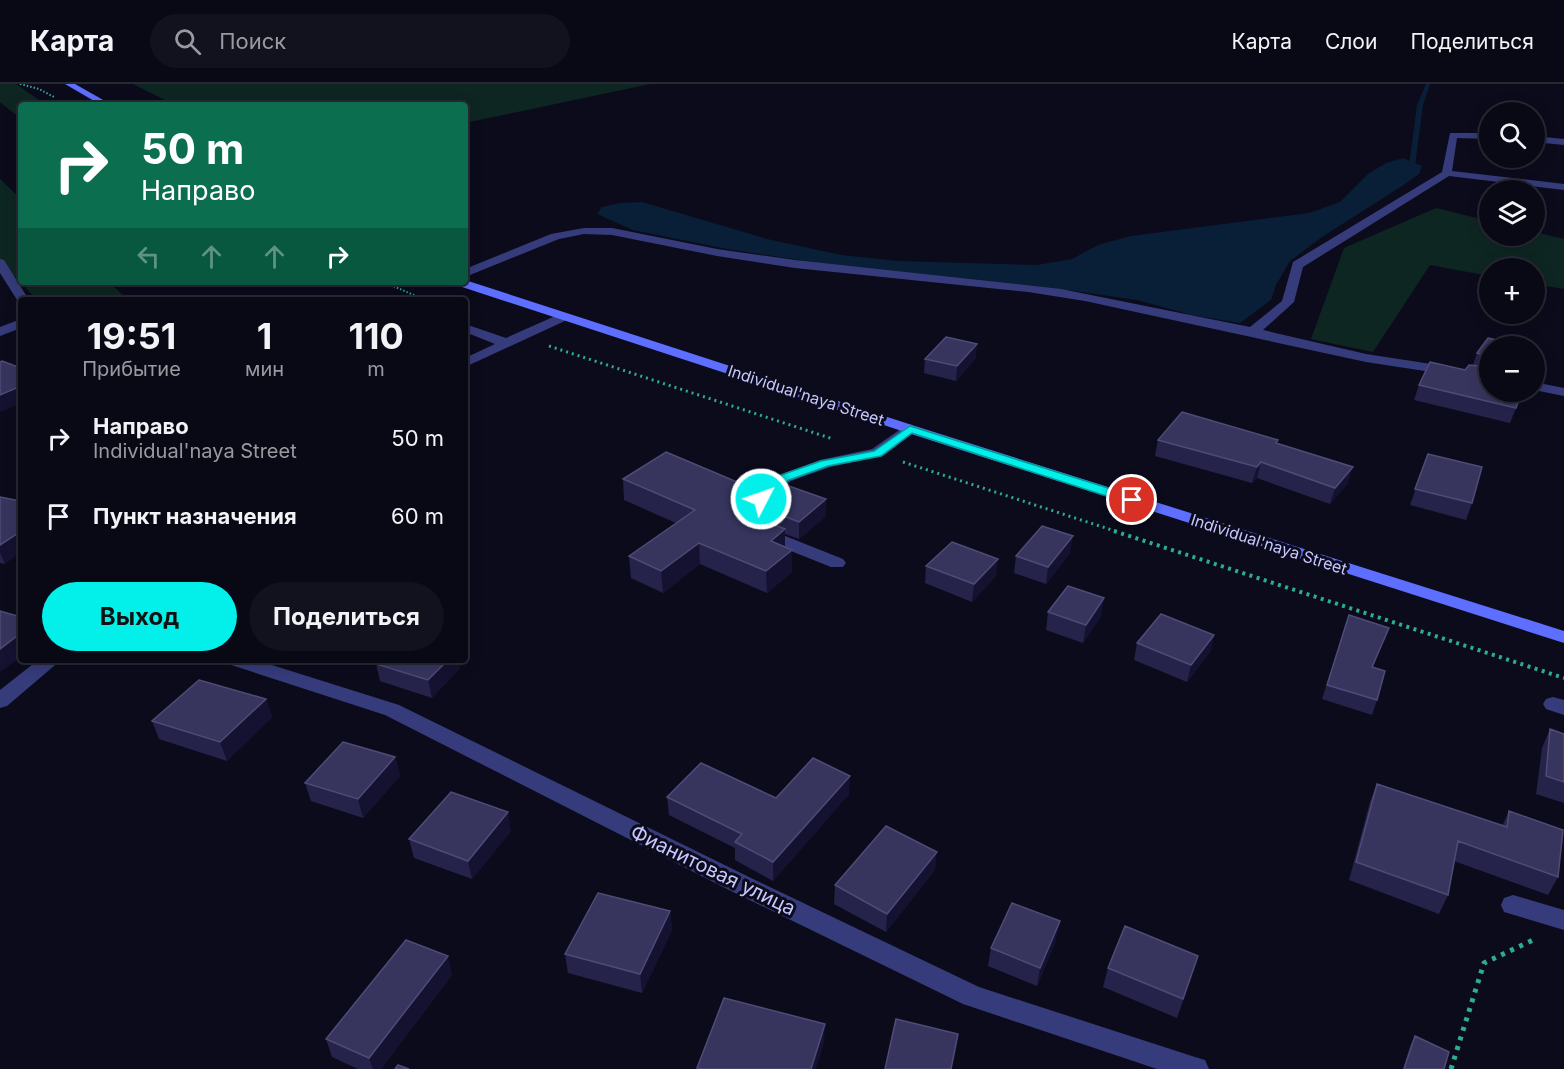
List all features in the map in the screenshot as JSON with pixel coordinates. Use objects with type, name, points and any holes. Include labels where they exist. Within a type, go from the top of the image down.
[{"type":"main road","points":[[69,84],[102,102]]},
{"type":"main road","name":"Individual'naya Street","points":[[468,285],[910,429],[1564,637]]},
{"type":"street","points":[[1447,173],[1453,135],[1479,136]]},
{"type":"street","points":[[1545,140],[1564,142]]},
{"type":"street","points":[[1253,332],[1287,302],[1298,265],[1447,173],[1564,187]]},
{"type":"street","points":[[468,272],[542,241],[581,231],[608,231],[693,248],[824,268],[1071,295],[1130,304],[1366,358],[1479,375]]},
{"type":"street","points":[[0,263],[21,297]]},
{"type":"street","points":[[468,362],[562,317]]},
{"type":"street","points":[[0,332],[18,324]]},
{"type":"street","points":[[468,329],[506,343]]},
{"type":"street","points":[[1545,388],[1564,392]]},
{"type":"street","points":[[837,563],[752,529],[749,510],[785,478],[825,463],[877,453],[910,429]]},
{"type":"street","points":[[0,701],[47,663]]},
{"type":"street","name":"Фианитовая улица","points":[[244,663],[392,710],[742,885],[972,996],[1195,1069]]},
{"type":"street","points":[[1513,905],[1564,920]]},
{"type":"path","points":[[20,84],[39,89],[58,100]]},
{"type":"path","points":[[391,285],[418,297]]},
{"type":"path","points":[[520,337],[1564,678]]},
{"type":"path","points":[[1451,1069],[1484,963],[1544,935]]},
{"type":"green space","points":[[0,84],[16,84],[42,102],[18,102],[18,117],[0,102]]},
{"type":"green space","points":[[133,84],[650,84],[468,122],[468,102],[169,102]]},
{"type":"green space","points":[[0,179],[18,196],[18,280],[0,261]]},
{"type":"green space","points":[[1436,208],[1479,219],[1479,246],[1545,246],[1545,234],[1564,239],[1564,289],[1545,286],[1545,258],[1479,258],[1479,274],[1430,265],[1373,352],[1311,339],[1344,248]]},
{"type":"green space","points":[[23,285],[112,285],[125,297],[34,297]]},
{"type":"water","points":[[1403,158],[1422,166],[1419,174],[1322,237],[1290,261],[1276,285],[1271,300],[1240,323],[1192,315],[1137,300],[1075,291],[832,265],[727,249],[633,230],[597,214],[602,207],[642,202],[767,239],[841,255],[898,261],[1037,265],[1072,259],[1098,245],[1131,236],[1309,213],[1340,202],[1368,174],[1386,163]]},
{"type":"building","points":[[946,337],[977,344],[957,366],[925,359]]},
{"type":"building","points":[[0,362],[18,367],[18,387],[0,395]]},
{"type":"building","points":[[1430,362],[1465,370],[1469,365],[1479,366],[1479,399],[1419,385]]},
{"type":"building","points":[[1491,402],[1518,402],[1516,408]]},
{"type":"building","points":[[1182,412],[1278,440],[1276,443],[1353,467],[1335,488],[1261,462],[1257,467],[1158,440]]},
{"type":"building","points":[[666,452],[742,484],[738,489],[743,512],[785,529],[771,541],[792,550],[766,571],[699,543],[661,571],[629,556],[695,510],[623,479]]},
{"type":"building","points":[[1428,454],[1482,467],[1472,503],[1415,489]]},
{"type":"building","points":[[783,484],[826,499],[799,522],[762,508],[760,497],[765,499]]},
{"type":"building","points":[[0,497],[18,500],[18,533],[0,545]]},
{"type":"building","points":[[1042,526],[1073,536],[1048,567],[1016,556]]},
{"type":"building","points":[[952,542],[998,559],[974,584],[926,566]]},
{"type":"building","points":[[1068,586],[1104,598],[1086,625],[1048,612]]},
{"type":"building","points":[[0,611],[18,616],[18,635],[0,649]]},
{"type":"building","points":[[1161,614],[1214,635],[1191,665],[1137,643]]},
{"type":"building","points":[[1349,615],[1389,628],[1372,667],[1385,671],[1377,700],[1327,685]]},
{"type":"building","points":[[377,663],[445,663],[428,680]]},
{"type":"building","points":[[199,680],[266,699],[220,742],[152,721]]},
{"type":"building","points":[[1550,729],[1564,734],[1564,782],[1546,776]]},
{"type":"building","points":[[343,742],[395,757],[358,799],[305,783]]},
{"type":"building","points":[[813,758],[850,776],[773,862],[735,842],[742,834],[667,797],[701,763],[776,798]]},
{"type":"building","points":[[1377,784],[1507,827],[1509,811],[1563,830],[1558,877],[1458,841],[1448,895],[1356,862]]},
{"type":"building","points":[[451,792],[508,812],[468,861],[409,839]]},
{"type":"building","points":[[886,826],[937,852],[887,914],[835,885]]},
{"type":"building","points":[[598,893],[670,911],[640,974],[565,954]]},
{"type":"building","points":[[1012,903],[1060,921],[1040,968],[991,948]]},
{"type":"building","points":[[1125,926],[1198,956],[1183,999],[1108,968]]},
{"type":"building","points":[[406,940],[448,956],[369,1058],[326,1039]]},
{"type":"building","points":[[724,998],[825,1024],[811,1069],[697,1068]]},
{"type":"building","points":[[896,1019],[958,1034],[951,1069],[885,1069]]},
{"type":"building","points":[[1415,1036],[1449,1052],[1444,1069],[1404,1069]]},
{"type":"building","points":[[398,1065],[409,1069],[395,1069]]},
{"type":"waterway","points":[[1412,166],[1420,105],[1428,84]]},
{"type":"route","points":[[761,499],[785,478],[825,463],[877,453],[910,429],[1132,500]]}]
